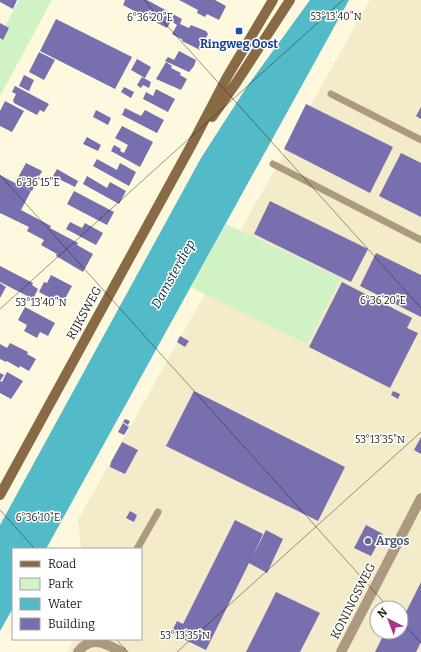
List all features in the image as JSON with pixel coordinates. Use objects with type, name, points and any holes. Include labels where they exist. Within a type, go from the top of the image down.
[{"type":"main road","name":"RIJKSWEG","points":[[0,495],[192,144],[227,77],[273,0]]},
{"type":"main road","name":"RIJKSWEG","points":[[192,144],[236,83],[290,0]]},
{"type":"street","name":"KONINGSWEG","points":[[341,652],[421,498]]},
{"type":"street","points":[[82,646],[91,642],[102,642],[122,652]]},
{"type":"lane","points":[[331,94],[421,140]]},
{"type":"lane","points":[[273,164],[421,240]]},
{"type":"lane","points":[[138,548],[158,512]]},
{"type":"shaded area","points":[[370,0],[421,0],[421,652],[67,652],[73,640],[142,640],[142,548],[81,548],[78,520]]},
{"type":"green space","points":[[19,0],[52,0],[0,96],[0,35]]},
{"type":"green space","points":[[226,224],[341,278],[307,344],[191,287]]},
{"type":"water","name":"Damsterdiep","points":[[310,0],[349,0],[47,548],[12,548],[12,610],[0,631],[0,525],[201,158],[246,88]]},
{"type":"building","points":[[0,0],[17,0],[13,9],[0,2]]},
{"type":"building","points":[[125,0],[147,0],[182,19],[180,24],[189,28],[191,25],[206,31],[208,34],[200,50],[172,34],[177,25],[171,21],[167,28],[123,5]]},
{"type":"building","points":[[179,0],[215,0],[226,6],[219,20],[207,14],[205,17],[197,13],[198,10]]},
{"type":"building","points":[[56,19],[132,57],[115,89],[40,51]]},
{"type":"building","points":[[0,23],[9,28],[3,40],[0,38]]},
{"type":"building","points":[[179,51],[196,60],[194,66],[189,72],[165,61],[168,57],[174,60]]},
{"type":"building","points":[[39,52],[55,60],[44,80],[29,72]]},
{"type":"building","points":[[137,59],[151,67],[145,78],[131,70]]},
{"type":"building","points":[[166,62],[172,66],[171,68],[181,73],[180,75],[187,79],[181,90],[156,79]]},
{"type":"building","points":[[24,75],[34,80],[29,91],[19,86]]},
{"type":"building","points":[[142,77],[151,82],[149,88],[143,85],[141,88],[137,85]]},
{"type":"building","points":[[15,86],[49,104],[44,112],[40,110],[37,115],[14,103],[13,100],[16,94],[12,92]]},
{"type":"building","points":[[124,87],[134,92],[131,98],[121,92]]},
{"type":"building","points":[[156,89],[175,99],[168,112],[143,99],[146,92],[153,96]]},
{"type":"building","points":[[5,101],[24,111],[12,132],[0,126],[0,111]]},
{"type":"building","points":[[306,104],[393,147],[370,193],[284,149]]},
{"type":"building","points":[[421,107],[421,119],[416,116]]},
{"type":"building","points":[[125,108],[141,116],[145,110],[164,120],[157,133],[122,115]]},
{"type":"building","points":[[96,110],[111,118],[108,125],[93,117]]},
{"type":"building","points":[[122,126],[153,142],[140,167],[111,151],[114,145],[121,149],[120,151],[124,153],[128,145],[115,138]]},
{"type":"building","points":[[87,137],[101,145],[98,151],[83,144]]},
{"type":"building","points":[[401,153],[421,163],[421,217],[379,196]]},
{"type":"building","points":[[97,159],[117,170],[120,163],[136,172],[129,186],[93,166]]},
{"type":"building","points":[[26,163],[42,171],[32,191],[17,184],[31,191],[21,210],[51,226],[50,228],[78,243],[77,245],[93,254],[83,272],[41,245],[44,240],[27,231],[29,227],[0,213],[0,175],[15,183]]},
{"type":"building","points":[[57,169],[78,181],[75,187],[53,176]]},
{"type":"building","points":[[87,176],[107,188],[110,182],[126,191],[119,204],[83,184]]},
{"type":"building","points":[[74,191],[114,212],[107,225],[67,204]]},
{"type":"building","points":[[270,201],[368,249],[351,282],[254,234]]},
{"type":"building","points":[[70,222],[82,228],[85,223],[103,233],[96,245],[66,229]]},
{"type":"building","points":[[376,253],[421,275],[421,317],[360,286]]},
{"type":"building","points":[[0,266],[33,283],[32,285],[38,289],[33,299],[0,282]]},
{"type":"building","points":[[51,275],[72,286],[62,304],[39,292],[44,282],[47,283]]},
{"type":"building","points":[[342,282],[412,318],[407,328],[418,333],[390,388],[309,347]]},
{"type":"building","points":[[0,283],[6,287],[0,298]]},
{"type":"building","points":[[25,307],[55,323],[48,336],[40,332],[37,338],[24,331],[27,325],[18,320]]},
{"type":"building","points":[[180,336],[189,341],[185,347],[177,342]]},
{"type":"building","points":[[10,343],[28,352],[27,354],[36,359],[29,371],[0,359],[0,344],[7,348]]},
{"type":"building","points":[[7,372],[23,381],[11,399],[0,393],[0,381],[2,382]]},
{"type":"building","points":[[0,373],[4,375],[0,381]]},
{"type":"building","points":[[194,391],[345,467],[318,521],[166,446]]},
{"type":"building","points":[[393,391],[400,394],[398,399],[391,395]]},
{"type":"building","points":[[125,419],[130,421],[128,425],[123,422]]},
{"type":"building","points":[[123,423],[129,427],[124,435],[118,432]]},
{"type":"building","points":[[421,437],[421,454],[414,450]]},
{"type":"building","points":[[122,442],[138,450],[125,474],[110,467],[111,462]]},
{"type":"building","points":[[130,511],[137,515],[134,522],[126,518]]},
{"type":"building","points":[[235,520],[263,534],[253,556],[266,530],[283,539],[267,573],[249,563],[206,650],[171,633],[177,621],[183,624]]},
{"type":"building","name":"Argos","points":[[366,525],[383,534],[371,556],[354,548]]},
{"type":"building","points":[[421,582],[421,642],[416,652],[375,652],[381,640],[409,640],[409,606]]},
{"type":"building","points":[[276,592],[320,613],[300,652],[246,652]]},
{"type":"place","name":"Ringweg Oost","points":[[239,31]]},
{"type":"place","name":"Argos","points":[[368,541]]}]
